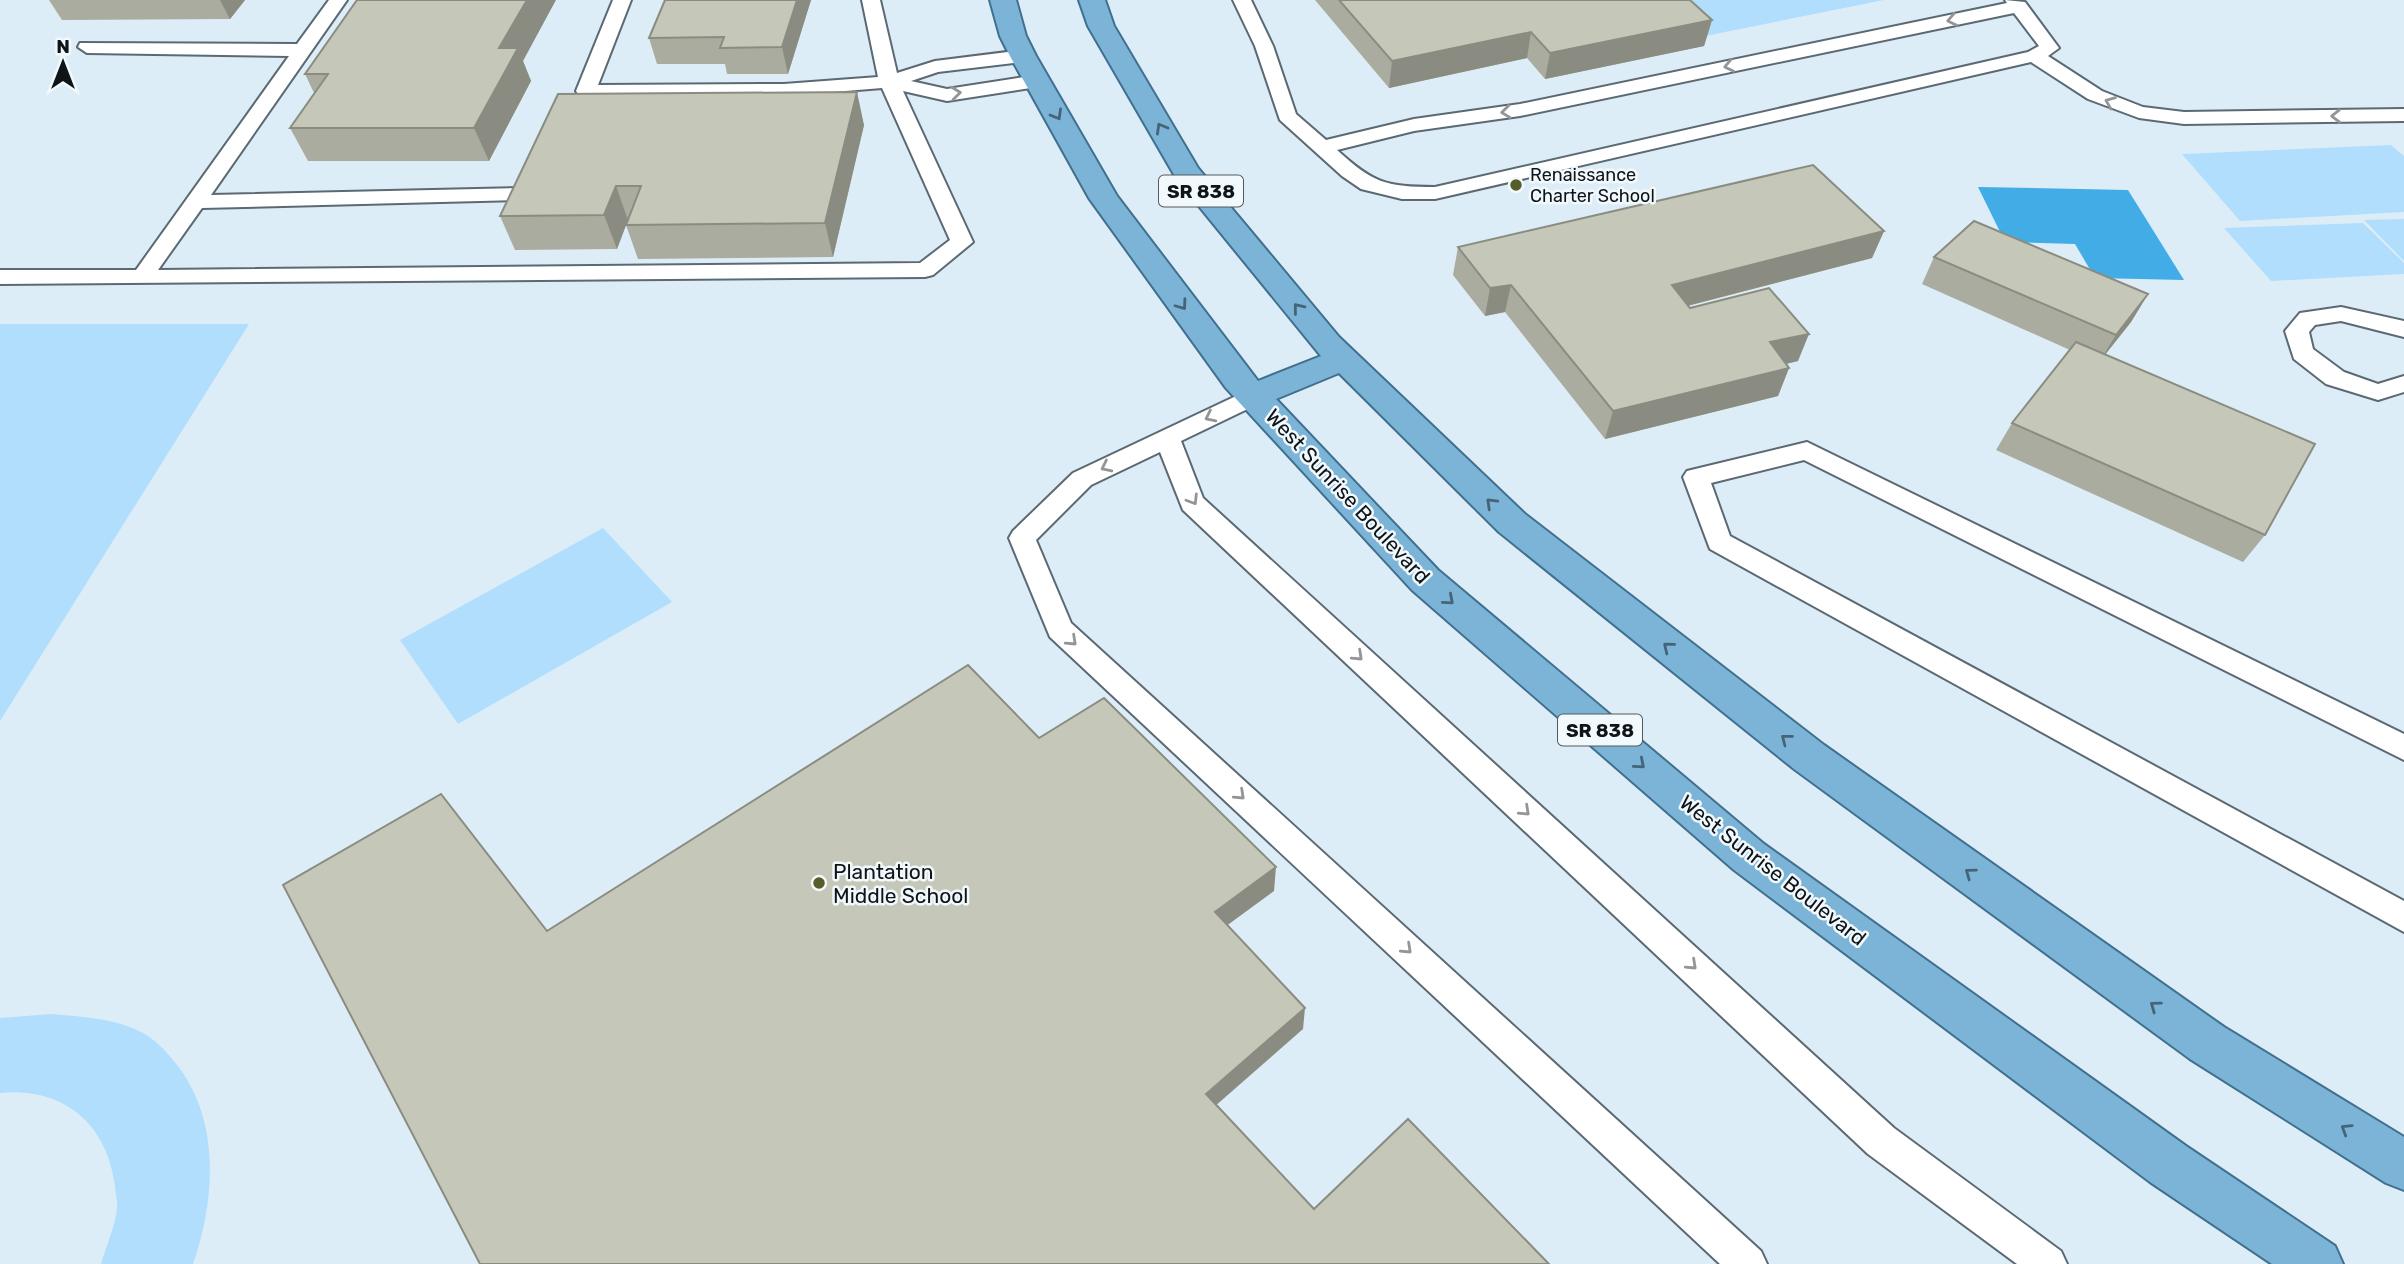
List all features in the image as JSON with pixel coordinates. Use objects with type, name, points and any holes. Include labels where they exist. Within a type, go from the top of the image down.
[{"type":"highway","name":"West Sunrise Boulevard","points":[[1003,0],[1013,36],[1104,198],[1238,380],[1425,580],[1749,857],[2168,1164],[2317,1264]]},
{"type":"highway","name":"SR 838","points":[[1092,0],[1101,26],[1186,172],[1328,344],[1512,523],[1809,757],[2207,1043],[2404,1164]]},
{"type":"highway","points":[[1254,396],[1343,359]]},
{"type":"lane","points":[[142,277],[338,0]]},
{"type":"lane","points":[[622,0],[586,91],[784,90],[889,82],[935,67],[1030,69]]},
{"type":"lane","points":[[0,277],[925,270],[962,242],[889,82],[871,0]]},
{"type":"lane","points":[[1242,0],[1264,46],[1287,116],[1349,172],[1368,185],[1402,192],[1435,192],[2034,56],[2050,48],[2017,3],[1520,110],[1414,125],[1323,147]]},
{"type":"lane","points":[[87,47],[303,50]]},
{"type":"lane","points":[[2034,56],[2095,95],[2139,112],[2184,118],[2404,115]]},
{"type":"lane","points":[[889,82],[947,95],[1030,69]]},
{"type":"lane","points":[[195,202],[519,194]]},
{"type":"lane","points":[[2404,329],[2341,314],[2308,318],[2297,331],[2302,353],[2335,378],[2378,392],[2404,384]]},
{"type":"lane","points":[[1254,396],[1082,479],[1021,538],[1060,629],[1748,1264]]},
{"type":"lane","points":[[1167,438],[1192,503],[1881,1141],[2048,1264]]},
{"type":"lane","points":[[2404,748],[1807,452],[1696,477],[1719,541],[2404,917]]},
{"type":"shaded area","points":[[1654,0],[1884,0],[1695,38]]},
{"type":"shaded area","points":[[2391,145],[2404,156],[2404,212],[2240,221],[2182,154]]},
{"type":"shaded area","points":[[2404,219],[2404,261],[2364,220]]},
{"type":"shaded area","points":[[2363,223],[2404,263],[2404,274],[2271,281],[2224,228]]},
{"type":"shaded area","points":[[0,324],[249,324],[0,721]]},
{"type":"shaded area","points":[[603,528],[672,602],[458,724],[400,640]]},
{"type":"shaded area","points":[[52,1014],[109,1021],[141,1032],[166,1052],[189,1082],[200,1106],[210,1158],[206,1212],[193,1264],[101,1264],[113,1228],[117,1205],[110,1164],[103,1144],[78,1114],[62,1103],[44,1096],[0,1093],[0,1018]]},
{"type":"water","points":[[1978,187],[2128,190],[2184,280],[2095,278],[2075,244],[2005,242]]},
{"type":"building","points":[[357,0],[527,0],[499,48],[518,48],[474,128],[290,128],[328,74],[305,74]]},
{"type":"building","points":[[665,0],[797,0],[782,47],[720,48],[724,37],[649,38]]},
{"type":"building","points":[[1339,0],[1690,0],[1712,20],[1550,53],[1531,32],[1392,61]]},
{"type":"building","points":[[857,92],[825,223],[626,225],[641,186],[616,186],[604,215],[500,216],[558,94]]},
{"type":"building","points":[[1813,165],[1884,231],[1672,285],[1690,308],[1769,288],[1809,334],[1770,342],[1789,368],[1613,411],[1511,285],[1490,288],[1458,247]]},
{"type":"building","points":[[1974,221],[2148,294],[2116,335],[1934,257]]},
{"type":"building","points":[[2076,342],[2315,444],[2265,535],[2012,423]]},
{"type":"building","points":[[968,665],[1039,738],[1104,698],[1276,867],[1215,912],[1305,1008],[1206,1094],[1314,1209],[1408,1119],[1549,1264],[480,1264],[283,885],[441,794],[547,931]]},
{"type":"place","name":"Renaissance Charter School","points":[[1516,185]]},
{"type":"place","name":"Plantation Middle School","points":[[819,883]]}]
